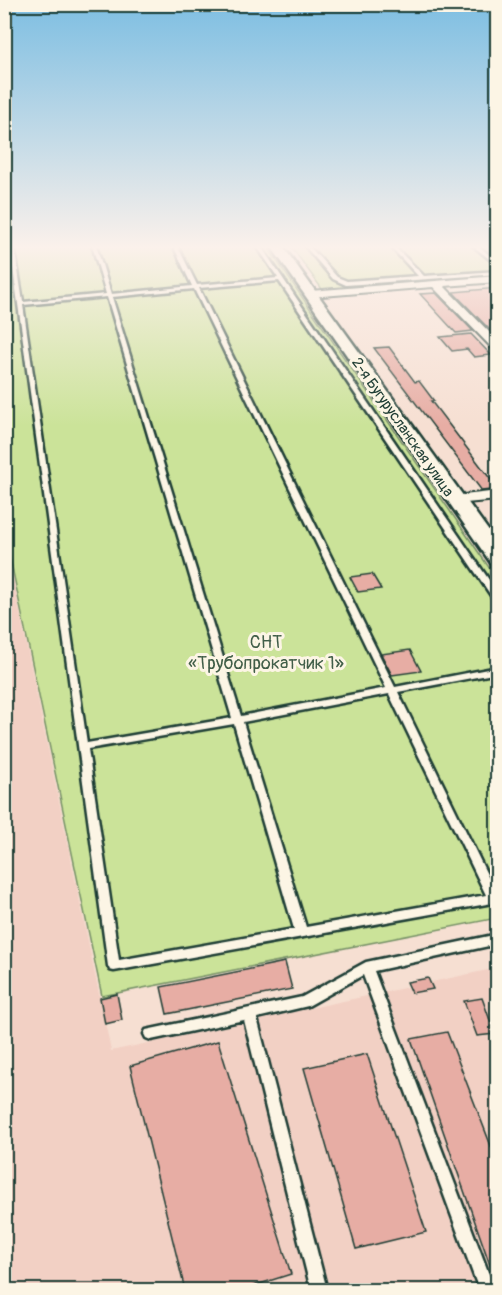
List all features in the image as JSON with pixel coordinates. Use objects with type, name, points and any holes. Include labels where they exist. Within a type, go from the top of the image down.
[{"type":"street","name":"2-я Бугурусланская улица","points":[[318,305],[498,559]]},
{"type":"street","points":[[457,305],[498,348]]},
{"type":"street","points":[[455,500],[498,495]]},
{"type":"lane","points":[[20,305],[114,966],[495,897],[390,692],[204,305]]},
{"type":"lane","points":[[113,305],[301,931]]},
{"type":"lane","points":[[298,305],[498,600]]},
{"type":"lane","points":[[82,747],[390,692],[498,670]]},
{"type":"lane","points":[[150,1034],[304,1002],[366,967],[498,939]]},
{"type":"lane","points":[[366,967],[487,1290]]},
{"type":"lane","points":[[249,1013],[320,1290]]},
{"type":"shaded area","points":[[4,536],[111,1051],[497,968],[497,1290],[5,1290]]},
{"type":"green space","name":"СНТ «Трубопрокатчик 1»","points":[[4,305],[308,305],[497,579],[497,918],[102,996],[5,534]]},
{"type":"building","points":[[431,305],[448,305],[473,331],[456,333]]},
{"type":"building","points":[[466,305],[498,305],[498,329],[490,330]]},
{"type":"building","points":[[471,334],[491,355],[474,357],[467,349],[452,351],[440,337]]},
{"type":"building","points":[[389,347],[415,382],[419,381],[434,401],[431,401],[498,489],[482,491],[374,348]]},
{"type":"building","points":[[372,574],[381,589],[358,592],[350,577]]},
{"type":"building","points":[[410,650],[421,671],[392,675],[381,654]]},
{"type":"building","points":[[285,962],[292,989],[167,1014],[161,987]]},
{"type":"building","points":[[428,978],[433,989],[412,993],[407,982]]},
{"type":"building","points":[[117,994],[122,1020],[105,1024],[100,998]]},
{"type":"building","points":[[482,998],[495,1034],[477,1036],[464,1001]]},
{"type":"building","points":[[447,1032],[498,1164],[498,1282],[496,1282],[411,1039]]},
{"type":"building","points":[[218,1041],[291,1274],[241,1290],[185,1290],[130,1066]]},
{"type":"building","points":[[367,1054],[426,1232],[356,1249],[304,1068]]}]
